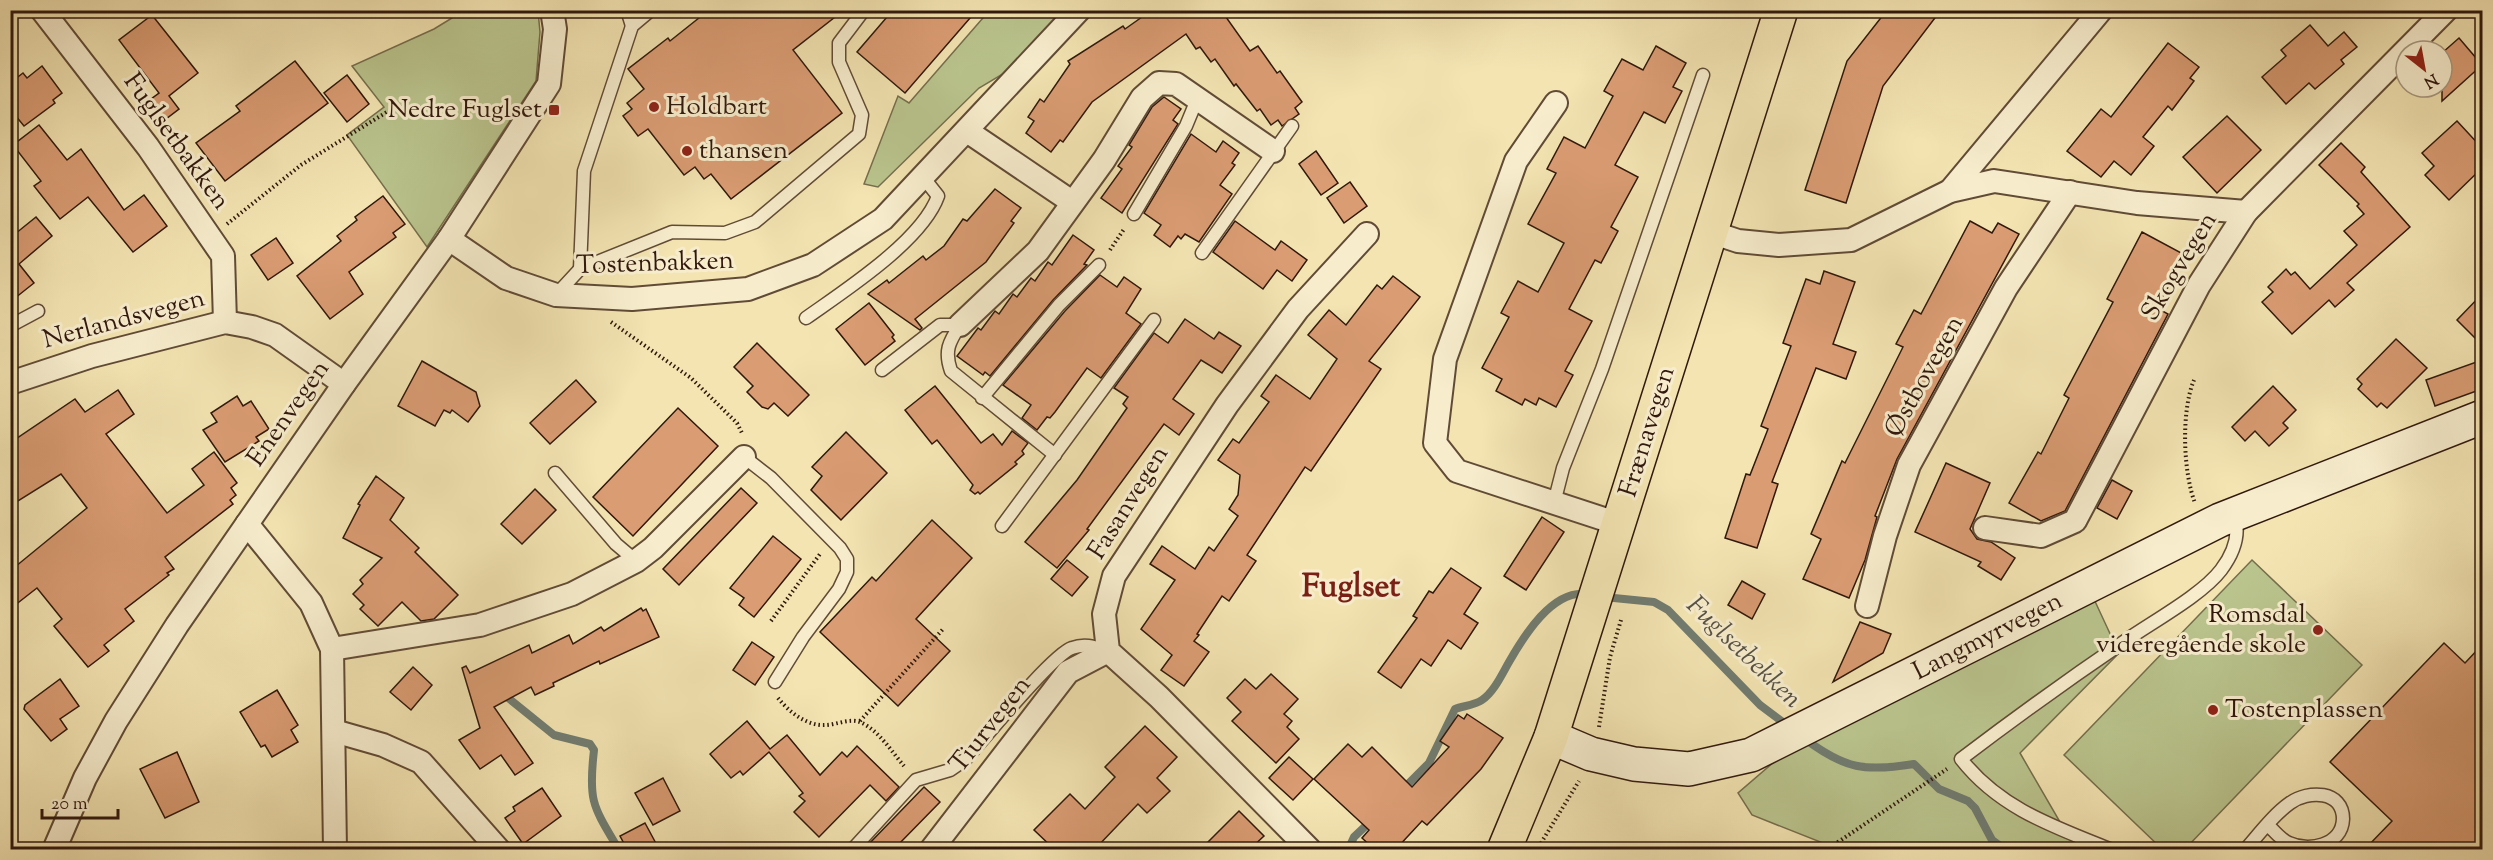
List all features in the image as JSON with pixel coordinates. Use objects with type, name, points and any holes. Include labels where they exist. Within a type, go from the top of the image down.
[{"type":"main road","name":"Frænavegen","points":[[1504,849],[1551,737],[1780,10]]},
{"type":"main road","name":"Langmyrvegen","points":[[1551,737],[1591,754],[1634,764],[1689,769],[1751,755],[2233,514],[2482,417]]},
{"type":"street","name":"Fuglsetbakken","points":[[42,10],[148,147],[223,256],[225,322]]},
{"type":"street","name":"Enenvegen","points":[[54,849],[85,778],[116,721],[177,625],[344,384],[449,239],[500,164],[549,84],[555,29],[552,10]]},
{"type":"street","name":"Tostenbakken","points":[[449,239],[506,278],[556,295],[632,298],[748,289],[813,265],[883,219],[1079,10]]},
{"type":"street","points":[[1950,191],[2101,10]]},
{"type":"street","name":"Skogvegen","points":[[1985,528],[2041,536],[2075,521],[2199,285],[2246,212],[2446,10]]},
{"type":"street","points":[[960,325],[1038,251],[1071,202],[1104,160],[1142,98],[1160,83],[1176,84],[1198,97],[1273,151]]},
{"type":"street","points":[[1556,103],[1516,161],[1445,359],[1435,443],[1457,471],[1619,524]]},
{"type":"street","points":[[967,131],[1071,202]]},
{"type":"street","points":[[1711,232],[1738,241],[1779,245],[1851,240],[1950,191],[1994,181],[2137,203],[2246,212]]},
{"type":"street","name":"Østbovegen","points":[[1867,606],[1885,536],[1909,465],[2006,288],[2070,192]]},
{"type":"street","name":"Fasanvegen","points":[[1108,651],[1104,614],[1114,576],[1227,405],[1298,309],[1367,234]]},
{"type":"street","name":"Nerlandsvegen","points":[[10,383],[92,356],[225,322],[252,327],[274,335],[344,384]]},
{"type":"street","points":[[332,649],[480,625],[572,594],[636,561],[653,548],[744,457]]},
{"type":"street","points":[[247,524],[311,603],[332,649],[335,849]]},
{"type":"street","points":[[1108,651],[1159,697],[1310,849]]},
{"type":"street","name":"Tiurvegen","points":[[931,849],[1068,672],[1108,651]]},
{"type":"street","points":[[333,731],[383,745],[421,762],[499,849]]},
{"type":"lane","points":[[627,10],[632,26]]},
{"type":"lane","points":[[580,269],[584,171],[632,26],[651,10]]},
{"type":"lane","points":[[556,295],[580,269],[672,232],[724,233],[755,222],[859,134],[862,115],[840,62],[839,43],[864,10]]},
{"type":"lane","points":[[1554,503],[1563,468],[1602,369],[1703,75]]},
{"type":"lane","points":[[1134,214],[1186,126],[1198,97]]},
{"type":"lane","points":[[1202,253],[1292,126]]},
{"type":"lane","points":[[806,318],[858,281],[897,248],[926,219],[938,196],[923,177]]},
{"type":"lane","points":[[982,398],[1059,304],[1099,265]]},
{"type":"lane","points":[[10,326],[38,311]]},
{"type":"lane","points":[[1002,526],[1154,320]]},
{"type":"lane","points":[[882,370],[940,325],[960,325]]},
{"type":"lane","points":[[960,325],[947,344],[946,356],[951,371],[1055,455]]},
{"type":"lane","points":[[744,457],[771,478],[832,539],[847,560],[847,572],[839,589],[803,637],[775,682]]},
{"type":"lane","points":[[555,473],[616,544],[636,561]]},
{"type":"lane","points":[[2112,849],[2028,815],[2005,802],[1974,776],[1961,759],[2050,692],[2192,595],[2220,571],[2234,547],[2238,528],[2233,514]]},
{"type":"lane","points":[[852,849],[916,780],[950,770],[966,759],[1053,662],[1070,648],[1088,645],[1108,651]]},
{"type":"lane","points":[[2245,849],[2268,825],[2290,803],[2312,793],[2328,796],[2341,808],[2343,820],[2339,832],[2320,847],[2303,847],[2287,843],[2268,825]]},
{"type":"path","points":[[210,238],[301,165],[395,107],[428,108]]},
{"type":"path","points":[[1099,265],[1134,214]]},
{"type":"path","points":[[585,297],[619,328],[669,360],[691,378],[737,423],[743,433],[744,457]]},
{"type":"path","points":[[2194,381],[2188,395],[2186,438],[2189,484],[2194,502],[2199,505]]},
{"type":"path","points":[[771,621],[832,539]]},
{"type":"path","points":[[860,721],[945,628]]},
{"type":"path","points":[[775,682],[776,695],[784,706],[805,720],[824,725],[860,721],[873,730],[916,780]]},
{"type":"path","points":[[1833,849],[1838,842],[1961,759]]},
{"type":"path","points":[[1538,849],[1580,778]]},
{"type":"green space","points":[[465,10],[538,11],[540,32],[536,81],[427,247],[347,135],[384,107],[352,66],[434,29]]},
{"type":"green space","points":[[989,11],[1070,11],[1023,62],[979,88],[878,187],[864,184],[898,96],[909,103]]},
{"type":"green space","name":"Tostenplassen","points":[[2252,560],[2362,665],[2185,849],[2162,849],[2064,755]]},
{"type":"green space","points":[[2093,597],[2119,653],[2020,753],[2064,829],[2092,849],[1838,849],[1752,815],[1738,793],[1840,705]]},
{"type":"building","points":[[709,10],[844,10],[793,50],[842,113],[731,199],[711,174],[704,179],[695,167],[684,175],[648,129],[638,136],[623,116],[632,109],[627,103],[644,89],[628,69],[668,38],[670,41]]},
{"type":"building","points":[[893,10],[977,10],[905,93],[857,52]]},
{"type":"building","points":[[1152,10],[1221,10],[1250,51],[1258,46],[1277,73],[1280,71],[1302,102],[1295,108],[1299,114],[1282,126],[1278,120],[1271,125],[1260,109],[1257,111],[1236,84],[1234,86],[1215,59],[1211,62],[1200,47],[1196,49],[1186,34],[1092,102],[1063,142],[1060,140],[1051,152],[1026,133],[1034,121],[1028,117],[1040,99],[1044,102],[1070,64],[1068,61],[1123,26],[1125,29]]},
{"type":"building","points":[[1887,10],[1941,10],[1883,86],[1846,203],[1805,190],[1847,61]]},
{"type":"building","points":[[152,15],[198,73],[169,96],[179,109],[162,122],[147,102],[159,93],[119,40]]},
{"type":"building","points":[[2310,25],[2328,46],[2344,32],[2357,47],[2341,60],[2344,64],[2315,89],[2309,83],[2286,104],[2262,77],[2286,56],[2281,50]]},
{"type":"building","points":[[2459,38],[2482,65],[2454,90],[2454,42]]},
{"type":"building","points":[[2168,43],[2199,67],[2190,78],[2194,81],[2172,110],[2168,106],[2143,137],[2154,146],[2131,175],[2114,161],[2101,177],[2067,151],[2101,109],[2111,117]]},
{"type":"building","points":[[1656,46],[1686,63],[1673,87],[1682,91],[1665,123],[1644,112],[1615,165],[1638,177],[1611,227],[1618,231],[1601,263],[1595,260],[1569,309],[1592,321],[1565,371],[1573,375],[1556,407],[1539,398],[1536,405],[1525,399],[1522,405],[1496,391],[1502,379],[1482,368],[1509,317],[1501,313],[1518,281],[1538,292],[1564,243],[1528,224],[1556,173],[1547,169],[1564,137],[1585,148],[1613,96],[1604,91],[1622,59],[1643,70]]},
{"type":"building","points":[[295,61],[328,103],[225,181],[196,143],[240,111],[236,106]]},
{"type":"building","points":[[42,66],[62,93],[53,100],[55,103],[24,126],[10,109],[10,83],[23,73],[27,78]]},
{"type":"building","points":[[347,75],[369,104],[347,122],[324,93]]},
{"type":"building","points":[[1164,97],[1181,109],[1173,120],[1178,124],[1122,213],[1101,198],[1122,169],[1118,166],[1132,147],[1129,145],[1152,107]]},
{"type":"building","points":[[2227,116],[2261,150],[2217,193],[2183,157]]},
{"type":"building","points":[[2457,121],[2482,148],[2482,168],[2449,200],[2425,175],[2434,166],[2422,153]]},
{"type":"building","points":[[39,125],[67,160],[81,149],[124,210],[144,195],[167,226],[133,252],[88,197],[60,219],[34,186],[41,181],[13,145]]},
{"type":"building","points":[[1191,134],[1216,152],[1223,141],[1239,153],[1232,163],[1235,165],[1220,185],[1232,194],[1199,242],[1185,234],[1181,239],[1178,236],[1170,247],[1154,235],[1161,225],[1144,213]]},
{"type":"building","points":[[2341,143],[2365,167],[2361,172],[2410,227],[2347,283],[2354,290],[2335,307],[2329,300],[2292,334],[2262,302],[2273,292],[2268,287],[2286,269],[2291,275],[2295,272],[2310,289],[2357,245],[2344,231],[2364,214],[2357,206],[2359,204],[2319,165]]},
{"type":"building","points":[[1316,151],[1338,183],[1321,195],[1299,164]]},
{"type":"building","points":[[1350,182],[1367,206],[1344,223],[1327,198]]},
{"type":"building","points":[[995,189],[1021,208],[1011,221],[1014,223],[986,262],[915,319],[922,328],[920,330],[868,294],[887,280],[889,283],[923,256],[926,260],[944,246],[963,219],[967,221]]},
{"type":"building","points":[[383,196],[405,224],[393,233],[396,237],[349,272],[363,294],[330,319],[297,276],[341,241],[337,236],[357,220],[355,217]]},
{"type":"building","points":[[36,217],[52,236],[19,264],[34,283],[10,302],[10,238]]},
{"type":"building","points":[[1235,221],[1275,250],[1281,241],[1307,260],[1292,281],[1277,270],[1263,289],[1213,252]]},
{"type":"building","points":[[1970,221],[1992,233],[1998,223],[2019,234],[1897,459],[1875,516],[1877,517],[1865,560],[1849,598],[1803,579],[1821,539],[1811,534],[1842,461],[1845,463],[1903,347],[1896,344],[1914,310],[1921,314]]},
{"type":"building","points":[[2142,232],[2185,255],[2157,308],[2168,314],[2065,511],[2041,521],[2009,503],[2038,452],[2041,454],[2069,398],[2064,395],[2113,302],[2107,299]]},
{"type":"building","points":[[1073,235],[1094,250],[1084,264],[1087,265],[1053,300],[990,376],[985,372],[983,375],[957,356],[978,328],[981,330],[995,311],[999,314],[1013,294],[1017,297],[1031,278],[1035,281],[1048,262],[1052,265]]},
{"type":"building","points":[[276,238],[293,263],[268,280],[251,255]]},
{"type":"building","points":[[1824,271],[1855,282],[1833,344],[1856,352],[1846,379],[1816,368],[1772,482],[1778,484],[1757,548],[1725,538],[1746,474],[1750,475],[1768,429],[1761,426],[1791,346],[1783,343],[1806,279],[1820,284]]},
{"type":"building","points":[[1100,275],[1117,287],[1124,277],[1141,289],[1126,313],[1141,324],[1101,378],[1087,368],[1055,412],[1050,418],[1047,417],[1037,430],[1022,418],[1031,405],[1003,385],[1065,311]]},
{"type":"building","points":[[1393,276],[1420,297],[1369,361],[1381,369],[1311,471],[1305,467],[1247,555],[1256,561],[1229,601],[1222,596],[1197,634],[1199,635],[1194,641],[1209,652],[1184,686],[1161,670],[1172,655],[1141,629],[1175,580],[1150,564],[1162,546],[1195,569],[1209,547],[1214,551],[1238,516],[1229,509],[1238,495],[1240,475],[1218,460],[1233,439],[1239,443],[1269,402],[1261,396],[1276,375],[1310,399],[1337,359],[1308,335],[1329,310],[1346,325],[1377,285],[1382,289]]},
{"type":"building","points":[[2482,294],[2482,345],[2457,320]]},
{"type":"building","points":[[869,303],[894,335],[892,337],[895,341],[865,365],[836,329]]},
{"type":"building","points":[[1185,319],[1214,339],[1219,332],[1241,346],[1222,373],[1201,360],[1173,399],[1194,414],[1179,435],[1164,424],[1087,529],[1089,530],[1057,568],[1025,542],[1077,480],[1127,408],[1123,404],[1128,397],[1114,388],[1154,333],[1168,343]]},
{"type":"building","points":[[2396,339],[2427,368],[2387,408],[2381,403],[2377,407],[2358,389],[2362,384],[2357,379]]},
{"type":"building","points":[[757,343],[809,395],[788,416],[774,403],[768,409],[762,407],[747,392],[753,386],[734,367]]},
{"type":"building","points":[[2482,360],[2482,389],[2435,406],[2426,380]]},
{"type":"building","points":[[422,361],[476,392],[480,406],[468,422],[452,410],[450,413],[444,410],[435,426],[398,406]]},
{"type":"building","points":[[576,380],[596,402],[550,444],[530,423]]},
{"type":"building","points":[[935,386],[981,443],[993,434],[1002,445],[1012,431],[1028,443],[1022,451],[1024,454],[1015,462],[1017,464],[980,494],[978,492],[975,494],[970,490],[973,485],[937,440],[932,444],[905,410]]},
{"type":"building","points":[[2273,386],[2296,410],[2283,423],[2288,428],[2269,446],[2255,431],[2245,441],[2232,427]]},
{"type":"building","points":[[118,390],[134,414],[106,434],[167,513],[204,485],[192,469],[214,452],[237,483],[231,488],[236,495],[230,500],[233,504],[165,557],[174,569],[125,609],[134,621],[104,645],[109,651],[88,667],[54,626],[62,619],[37,588],[10,609],[10,571],[87,508],[61,474],[10,506],[10,443],[75,399],[85,412]]},
{"type":"building","points":[[237,396],[243,406],[251,401],[269,429],[256,437],[259,441],[225,462],[203,430],[217,422],[211,413]]},
{"type":"building","points":[[678,408],[718,446],[633,536],[593,497]]},
{"type":"building","points":[[846,432],[887,473],[841,520],[811,490],[822,476],[812,467]]},
{"type":"building","points":[[1946,463],[1990,483],[1970,529],[1977,539],[1991,542],[2015,558],[2001,580],[1978,566],[1981,562],[1915,532]]},
{"type":"building","points":[[376,476],[404,498],[390,520],[419,548],[415,552],[458,595],[434,619],[421,621],[402,602],[378,626],[360,609],[364,605],[353,594],[363,584],[360,580],[382,558],[343,538],[360,505],[358,504]]},
{"type":"building","points":[[2112,480],[2132,491],[2117,519],[2097,508]]},
{"type":"building","points":[[741,488],[757,503],[679,585],[663,569]]},
{"type":"building","points":[[535,489],[556,510],[522,544],[501,524]]},
{"type":"building","points":[[1542,517],[1564,532],[1526,590],[1504,576]]},
{"type":"building","points":[[932,520],[972,558],[916,619],[950,651],[898,706],[820,632],[872,577],[876,581]]},
{"type":"building","points":[[773,536],[801,559],[754,617],[739,605],[744,598],[730,588]]},
{"type":"building","points":[[1067,560],[1088,577],[1072,596],[1051,579]]},
{"type":"building","points":[[1451,568],[1481,588],[1464,614],[1478,623],[1461,649],[1448,640],[1431,666],[1421,659],[1401,688],[1378,672],[1417,618],[1413,616],[1429,591],[1433,593]]},
{"type":"building","points":[[1742,581],[1765,594],[1752,619],[1728,605]]},
{"type":"building","points":[[641,608],[643,611],[646,609],[659,637],[600,664],[599,661],[553,683],[554,686],[535,695],[531,687],[494,707],[533,763],[515,775],[501,755],[480,769],[459,740],[480,728],[462,668],[466,666],[470,673],[529,645],[532,653],[569,635],[573,644],[601,627],[604,631]]},
{"type":"building","points":[[1860,622],[1891,634],[1883,653],[1833,682]]},
{"type":"building","points":[[752,642],[774,657],[755,685],[733,670]]},
{"type":"building","points":[[2444,643],[2465,663],[2482,645],[2482,849],[2365,849],[2392,821],[2330,762]]},
{"type":"building","points":[[413,667],[432,685],[411,710],[390,692]]},
{"type":"building","points":[[1271,674],[1298,699],[1284,714],[1292,721],[1287,727],[1299,739],[1276,763],[1232,721],[1241,712],[1227,698],[1245,679],[1256,689]]},
{"type":"building","points":[[60,679],[79,706],[60,719],[67,729],[51,741],[24,709],[25,705]]},
{"type":"building","points":[[277,690],[298,725],[291,730],[298,742],[272,757],[265,745],[261,747],[240,712]]},
{"type":"building","points":[[1467,714],[1503,738],[1481,769],[1427,825],[1422,821],[1396,849],[1374,849],[1362,838],[1369,830],[1314,779],[1348,744],[1362,757],[1372,747],[1412,787],[1449,747],[1440,741],[1458,715],[1464,719]]},
{"type":"building","points":[[747,721],[770,749],[787,735],[820,775],[842,752],[847,757],[857,746],[899,787],[886,801],[870,785],[819,837],[794,812],[805,801],[799,796],[803,793],[769,752],[743,775],[740,771],[731,778],[710,754]]},
{"type":"building","points":[[1145,726],[1177,757],[1157,778],[1170,791],[1147,813],[1138,804],[1095,849],[1054,849],[1034,830],[1070,794],[1085,809],[1115,777],[1105,767]]},
{"type":"building","points":[[177,752],[199,802],[165,818],[140,769]]},
{"type":"building","points":[[1289,757],[1313,779],[1293,800],[1269,778]]},
{"type":"building","points":[[663,778],[680,811],[653,825],[635,793]]},
{"type":"building","points":[[924,787],[940,802],[894,849],[864,849]]},
{"type":"building","points":[[542,788],[561,816],[523,844],[505,818],[515,811],[513,807]]},
{"type":"building","points":[[1239,811],[1264,836],[1250,849],[1201,849]]},
{"type":"building","points":[[645,823],[659,849],[627,849],[620,836]]},
{"type":"waterway","name":"Fuglsetbekken","points":[[1402,790],[1429,763],[1455,709],[1479,702],[1486,697],[1540,617],[1562,599],[1586,594]]},
{"type":"waterway","name":"Fuglsetbekken","points":[[1604,597],[1654,602],[1668,610],[1760,705],[1788,726]]},
{"type":"waterway","name":"Fuglsetbekken","points":[[502,693],[554,735],[590,744],[594,750],[592,781],[594,803],[619,850]]},
{"type":"waterway","name":"Fuglsetbekken","points":[[1805,739],[1832,757],[1856,766],[1882,768],[1914,764],[1939,789],[1968,801],[1975,808],[1992,840],[2006,850]]},
{"type":"waterway","name":"Fuglsetbekken","points":[[1348,850],[1354,837],[1372,820]]},
{"type":"place","name":"Holdbart","points":[[654,107]]},
{"type":"place","name":"Nedre Fuglset","points":[[554,110]]},
{"type":"place","name":"thansen","points":[[687,151]]},
{"type":"place","name":"Romsdal videregående skole","points":[[2318,630]]},
{"type":"place","name":"Tostenplassen","points":[[2213,710]]},
{"type":"district","name":"Fuglset","points":[[1351,588]]}]
